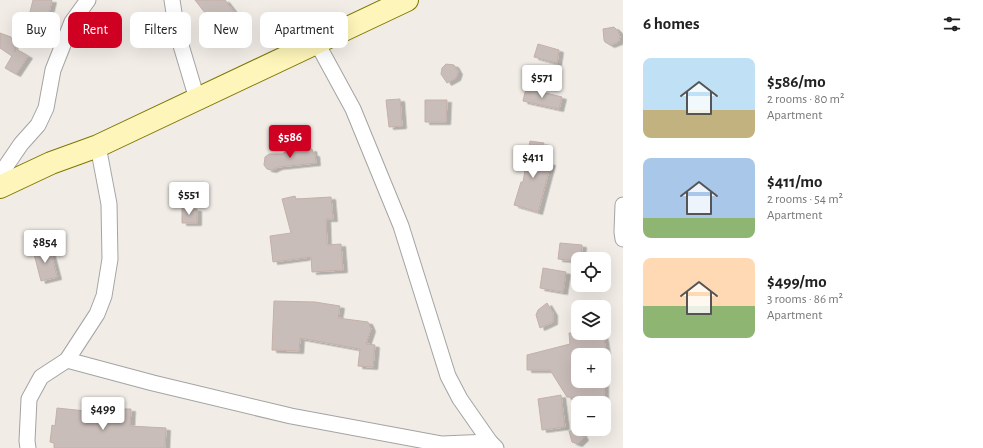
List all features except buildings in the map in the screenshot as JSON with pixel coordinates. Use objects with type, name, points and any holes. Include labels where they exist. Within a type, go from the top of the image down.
[{"type":"street","points":[[0,178],[6,166],[21,144],[38,125],[46,108],[53,70],[72,22],[88,0]]},
{"type":"street","points":[[172,0],[177,32],[197,99]]},
{"type":"street","points":[[348,28],[407,0]]},
{"type":"street","points":[[0,187],[51,163],[98,146],[306,48]]},
{"type":"street","points":[[320,48],[352,109],[401,226],[448,376],[460,399],[493,445]]},
{"type":"street","points":[[28,448],[27,441],[30,399],[41,377],[67,360],[97,314],[104,296],[110,259],[109,204],[98,146]]},
{"type":"street","points":[[623,205],[623,239]]},
{"type":"street","points":[[67,360],[153,383],[291,416],[442,444],[493,445]]}]
